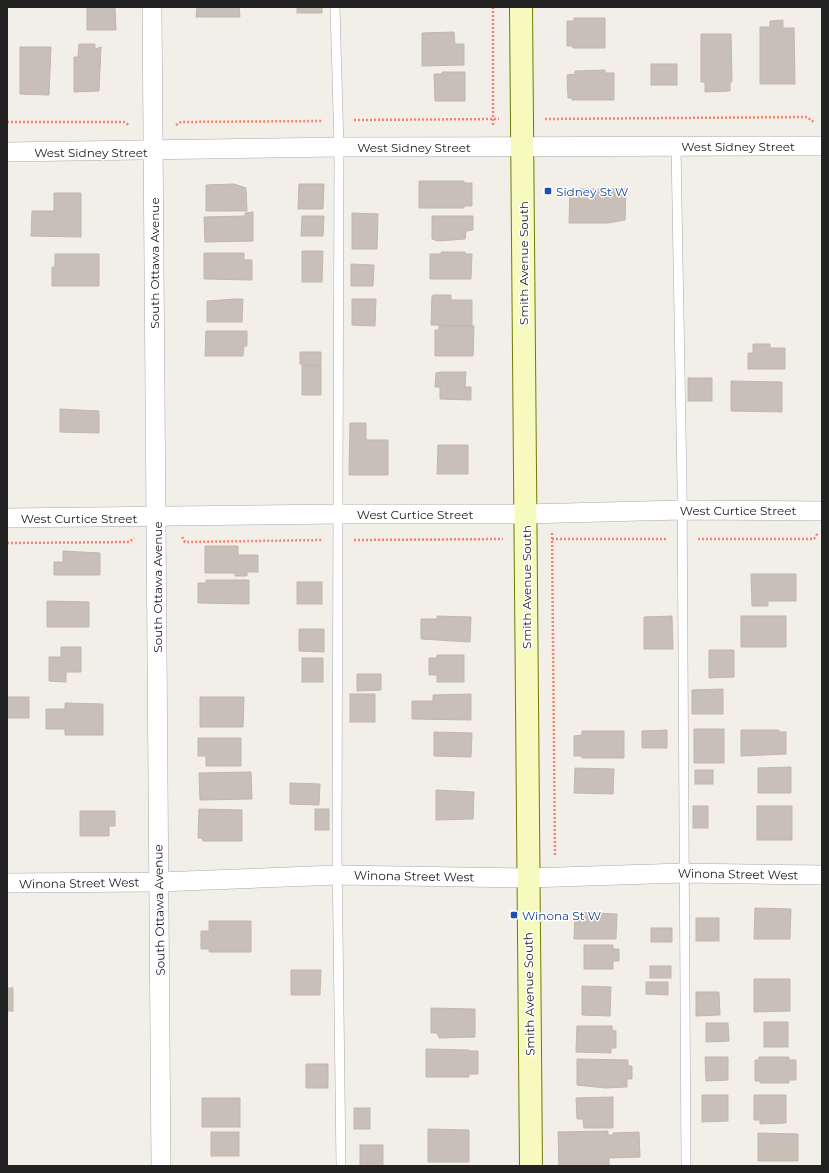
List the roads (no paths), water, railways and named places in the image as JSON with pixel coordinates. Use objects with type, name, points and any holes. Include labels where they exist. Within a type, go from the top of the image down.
[{"type":"main road","name":"Smith Avenue South","points":[[520,7],[532,1166]]},
{"type":"street","name":"South Ottawa Avenue","points":[[152,7],[161,1166]]},
{"type":"street","name":"West Sidney Street","points":[[7,152],[339,147],[822,146]]},
{"type":"street","name":"West Curtice Street","points":[[7,518],[339,514],[525,514],[682,510],[822,511]]},
{"type":"street","name":"Winona Street West","points":[[7,883],[159,882],[338,875],[528,878],[683,873],[822,875]]},
{"type":"lane","points":[[335,7],[339,147],[338,875],[341,1166]]},
{"type":"lane","points":[[676,146],[682,510],[683,873],[686,1166]]},
{"type":"place","name":"Sidney St W","points":[[548,191]]},
{"type":"place","name":"Winona St W","points":[[514,915]]}]
